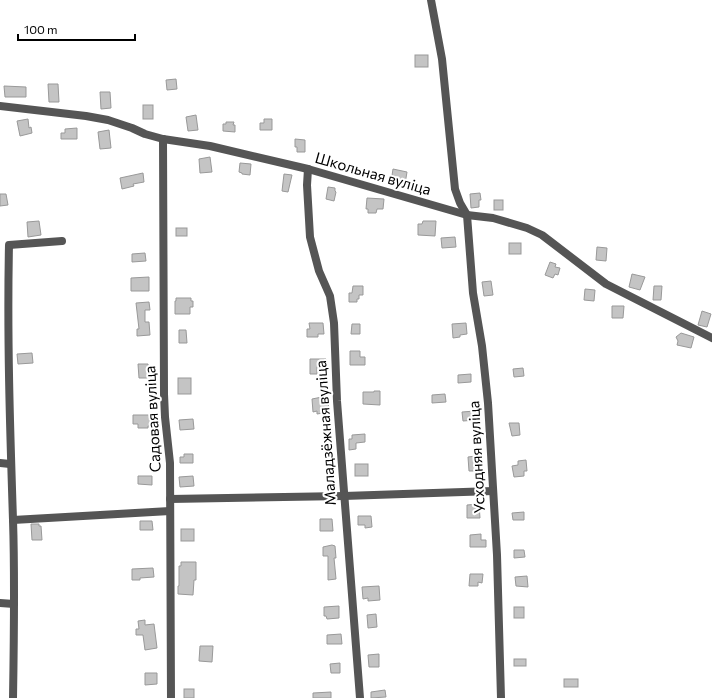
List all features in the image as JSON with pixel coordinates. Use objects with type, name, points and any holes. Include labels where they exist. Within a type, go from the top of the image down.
[{"type":"street","name":"Усходняя вуліца","points":[[431,0],[442,59],[455,189],[466,215],[473,293],[482,346],[488,403],[501,698]]},
{"type":"street","name":"Школьная вуліца","points":[[0,106],[64,113],[108,120],[163,139],[210,146],[308,169],[466,215],[493,218],[528,228],[542,235],[606,284],[712,338]]},
{"type":"street","name":"Садовая вуліца","points":[[163,139],[165,297],[164,378],[165,417],[170,463],[171,698]]},
{"type":"street","name":"Маладзёжная вуліца","points":[[308,169],[308,200],[311,241],[319,271],[330,296],[334,323],[337,401],[360,698]]},
{"type":"street","points":[[13,698],[13,520],[10,464],[7,323],[9,244],[62,241]]},
{"type":"street","points":[[0,463],[10,464]]},
{"type":"street","points":[[170,500],[493,491]]},
{"type":"street","points":[[13,520],[170,511]]},
{"type":"street","points":[[0,604],[14,604]]},
{"type":"building","points":[[415,55],[428,55],[428,67],[415,67]]},
{"type":"building","points":[[176,79],[177,89],[167,90],[166,80]]},
{"type":"building","points":[[48,84],[58,84],[59,102],[49,102]]},
{"type":"building","points":[[4,86],[26,87],[26,97],[5,97]]},
{"type":"building","points":[[100,92],[110,92],[111,108],[101,109]]},
{"type":"building","points":[[143,105],[153,105],[153,119],[143,119]]},
{"type":"building","points":[[196,115],[198,130],[188,131],[186,117]]},
{"type":"building","points":[[28,119],[29,128],[31,127],[32,133],[20,136],[17,121]]},
{"type":"building","points":[[264,119],[272,119],[272,130],[260,130],[260,123],[264,123]]},
{"type":"building","points":[[226,122],[234,122],[233,125],[235,125],[235,132],[223,131],[223,124],[226,124]]},
{"type":"building","points":[[77,128],[77,139],[61,139],[61,133],[65,133],[65,129]]},
{"type":"building","points":[[109,130],[111,148],[100,149],[98,132]]},
{"type":"building","points":[[295,139],[305,140],[305,152],[297,152],[297,147],[295,147]]},
{"type":"building","points":[[210,157],[212,172],[200,173],[199,159]]},
{"type":"building","points":[[240,163],[251,164],[250,175],[239,172]]},
{"type":"building","points":[[393,169],[407,172],[405,184],[391,182]]},
{"type":"building","points":[[143,173],[144,182],[133,184],[134,186],[122,189],[120,178]]},
{"type":"building","points":[[284,174],[292,175],[288,192],[282,191]]},
{"type":"building","points":[[328,187],[335,188],[336,192],[334,201],[326,199]]},
{"type":"building","points":[[480,193],[481,200],[479,200],[479,207],[471,208],[470,194]]},
{"type":"building","points":[[0,194],[6,194],[8,205],[0,206]]},
{"type":"building","points":[[367,198],[384,199],[383,209],[377,209],[376,213],[368,213],[368,209],[366,209]]},
{"type":"building","points":[[494,200],[503,200],[503,210],[494,210]]},
{"type":"building","points":[[39,221],[41,235],[28,237],[27,222]]},
{"type":"building","points":[[423,221],[436,221],[435,236],[418,235],[418,224],[422,224]]},
{"type":"building","points":[[176,228],[187,228],[187,236],[176,236]]},
{"type":"building","points":[[455,237],[456,247],[442,248],[441,238]]},
{"type":"building","points":[[509,243],[521,243],[521,254],[509,254]]},
{"type":"building","points":[[597,247],[607,248],[606,261],[596,260]]},
{"type":"building","points":[[145,253],[146,261],[132,262],[132,254]]},
{"type":"building","points":[[550,262],[556,264],[555,267],[560,268],[558,275],[555,274],[553,278],[545,275]]},
{"type":"building","points":[[632,274],[645,277],[640,290],[629,287]]},
{"type":"building","points":[[149,277],[149,291],[131,291],[131,278]]},
{"type":"building","points":[[491,281],[493,295],[484,296],[482,282]]},
{"type":"building","points":[[353,286],[363,286],[363,295],[359,295],[357,302],[349,302],[349,293],[352,293]]},
{"type":"building","points":[[654,286],[662,286],[661,300],[653,300]]},
{"type":"building","points":[[585,289],[595,290],[594,301],[584,300]]},
{"type":"building","points":[[176,298],[191,298],[191,301],[193,301],[193,307],[190,307],[190,314],[175,314]]},
{"type":"building","points":[[149,302],[150,310],[145,310],[145,322],[149,322],[150,335],[137,336],[137,329],[139,329],[136,303]]},
{"type":"building","points":[[612,306],[624,306],[623,318],[612,318]]},
{"type":"building","points":[[702,311],[711,314],[707,327],[698,325]]},
{"type":"building","points":[[309,323],[323,323],[324,334],[318,334],[318,337],[307,337],[307,329],[310,329]]},
{"type":"building","points":[[466,323],[467,334],[453,338],[452,324]]},
{"type":"building","points":[[352,324],[360,324],[360,334],[351,334]]},
{"type":"building","points":[[179,330],[186,330],[187,343],[179,343]]},
{"type":"building","points":[[681,333],[694,337],[691,348],[677,345],[678,341],[676,337]]},
{"type":"building","points":[[350,351],[360,351],[360,357],[365,357],[365,365],[350,365]]},
{"type":"building","points":[[32,353],[33,363],[18,364],[17,354]]},
{"type":"building","points":[[310,359],[326,359],[326,367],[317,367],[317,374],[310,374]]},
{"type":"building","points":[[138,364],[148,364],[149,378],[139,378]]},
{"type":"building","points":[[523,368],[524,376],[514,377],[513,369]]},
{"type":"building","points":[[471,374],[471,382],[458,383],[458,375]]},
{"type":"building","points":[[178,378],[191,378],[191,394],[178,394]]},
{"type":"building","points":[[380,391],[380,405],[363,404],[363,392]]},
{"type":"building","points":[[445,394],[446,402],[432,403],[432,395]]},
{"type":"building","points":[[322,397],[322,400],[328,400],[329,412],[317,414],[317,411],[313,412],[312,399]]},
{"type":"building","points":[[475,411],[476,420],[463,421],[462,412]]},
{"type":"building","points":[[133,415],[149,415],[149,419],[155,420],[154,426],[148,426],[148,428],[138,428],[138,424],[133,424]]},
{"type":"building","points":[[193,419],[194,429],[180,430],[179,420]]},
{"type":"building","points":[[509,423],[519,423],[520,435],[512,436]]},
{"type":"building","points":[[365,434],[365,442],[356,443],[356,449],[349,450],[349,439],[352,439],[352,435]]},
{"type":"building","points":[[184,454],[193,454],[193,463],[180,463],[180,457],[184,457]]},
{"type":"building","points":[[476,456],[477,471],[469,471],[468,457]]},
{"type":"building","points":[[526,460],[527,471],[524,471],[524,476],[514,477],[512,466],[518,465],[518,461]]},
{"type":"building","points":[[355,464],[368,464],[368,476],[355,476]]},
{"type":"building","points":[[138,476],[152,476],[152,485],[138,484]]},
{"type":"building","points":[[193,476],[194,486],[180,487],[179,477]]},
{"type":"building","points":[[479,504],[480,518],[467,518],[467,505]]},
{"type":"building","points":[[524,512],[524,520],[513,520],[512,513]]},
{"type":"building","points":[[358,516],[371,516],[372,527],[365,528],[365,525],[358,525]]},
{"type":"building","points":[[320,519],[332,519],[333,531],[320,531]]},
{"type":"building","points":[[140,521],[152,521],[153,530],[140,530]]},
{"type":"building","points":[[31,524],[39,524],[39,526],[41,526],[42,540],[32,540]]},
{"type":"building","points":[[181,529],[194,529],[194,541],[181,541]]},
{"type":"building","points":[[481,534],[481,540],[486,540],[486,547],[470,547],[470,535]]},
{"type":"building","points":[[332,545],[335,546],[336,558],[334,558],[336,579],[328,580],[328,556],[323,556],[323,547]]},
{"type":"building","points":[[514,550],[524,550],[525,557],[514,558]]},
{"type":"building","points":[[181,562],[196,562],[196,580],[194,580],[193,595],[178,594],[179,566],[181,566]]},
{"type":"building","points":[[153,568],[154,577],[132,580],[132,569]]},
{"type":"building","points":[[470,574],[483,574],[482,583],[478,582],[478,586],[469,586]]},
{"type":"building","points":[[527,576],[528,587],[516,586],[515,577]]},
{"type":"building","points":[[379,586],[380,600],[368,601],[368,598],[363,599],[362,587]]},
{"type":"building","points":[[339,606],[339,618],[327,619],[326,616],[324,616],[324,607]]},
{"type":"building","points":[[514,607],[524,607],[524,618],[514,618]]},
{"type":"building","points":[[376,614],[377,627],[368,628],[367,615]]},
{"type":"building","points":[[145,620],[145,625],[154,624],[157,648],[145,650],[143,635],[136,635],[136,629],[139,629],[138,621]]},
{"type":"building","points":[[341,634],[342,644],[327,644],[327,635]]},
{"type":"building","points":[[200,646],[213,646],[212,662],[199,661]]},
{"type":"building","points":[[379,654],[379,667],[369,667],[368,655]]},
{"type":"building","points":[[514,659],[526,659],[526,666],[514,666]]},
{"type":"building","points":[[340,663],[340,673],[331,673],[330,664]]},
{"type":"building","points":[[145,673],[157,673],[157,684],[145,685]]},
{"type":"building","points":[[564,679],[578,679],[578,687],[564,687]]},
{"type":"building","points":[[184,689],[194,689],[194,698],[184,698]]},
{"type":"building","points":[[385,690],[386,697],[371,698],[371,692]]},
{"type":"building","points":[[331,692],[331,698],[313,698],[313,693]]}]
